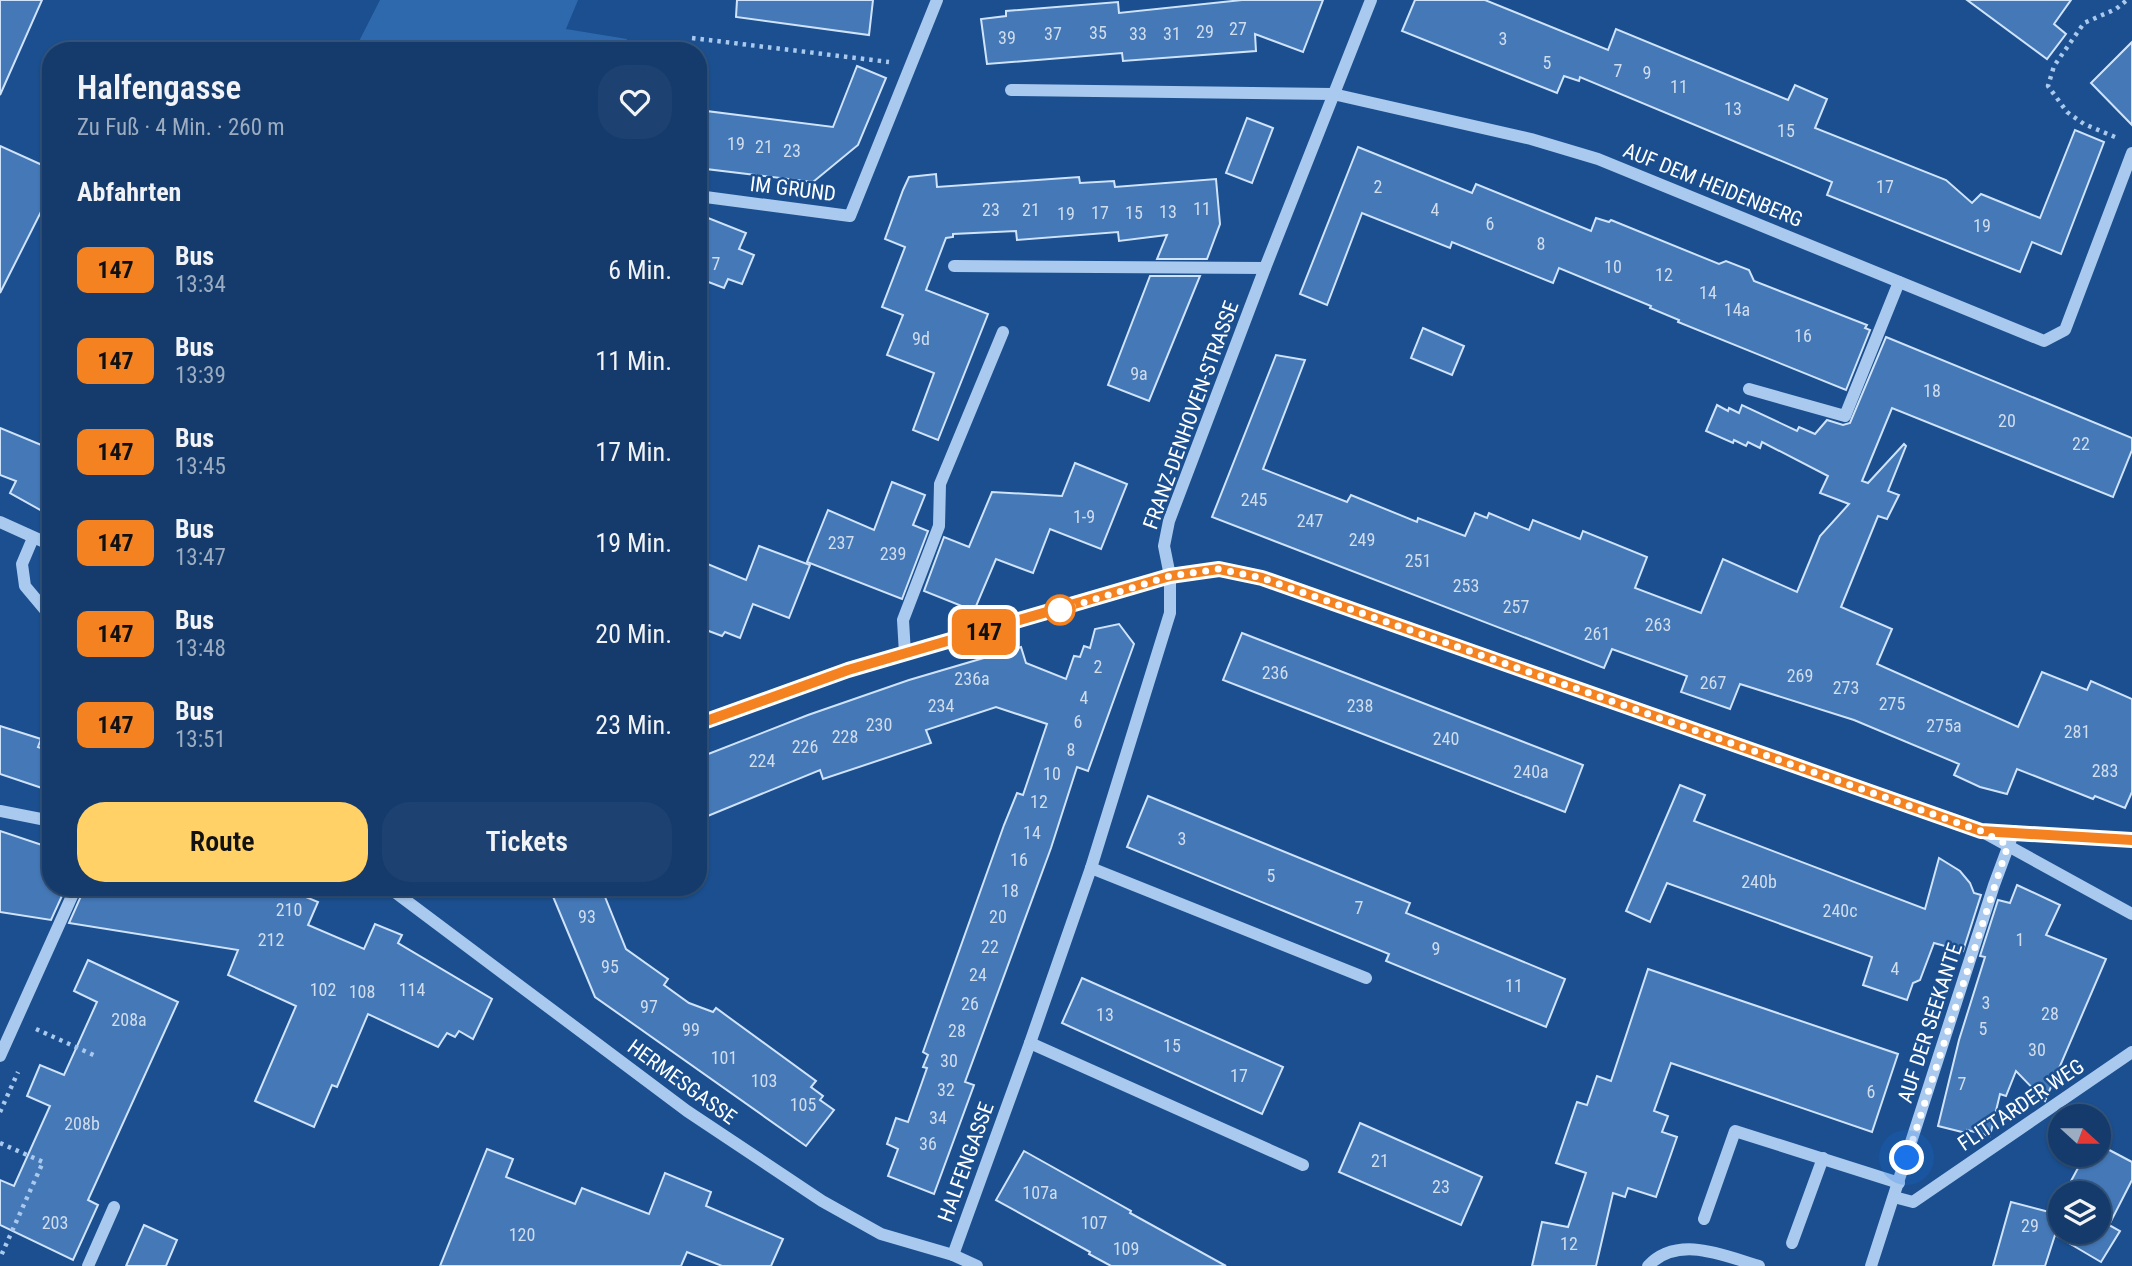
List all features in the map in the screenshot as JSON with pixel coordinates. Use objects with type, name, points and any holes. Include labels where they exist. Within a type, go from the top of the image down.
[{"type":"street","name":"IM GRUND","points":[[707,197],[850,216],[937,0]]},
{"type":"street","name":"FRANZ-DENHOVEN-STRASSE","points":[[1170,576],[1164,546],[1169,521],[1371,0]]},
{"type":"street","points":[[1011,90],[1333,94]]},
{"type":"street","name":"AUF DEM HEIDENBERG","points":[[1333,94],[1531,139],[1598,159],[2044,341],[2065,330],[2132,153]]},
{"type":"street","name":"FRANZ-DENHOVEN-STRASSE","points":[[954,266],[1265,268]]},
{"type":"street","points":[[1749,389],[1845,416],[1899,282]]},
{"type":"street","points":[[905,654],[904,620],[939,526],[940,484],[1003,332]]},
{"type":"street","points":[[0,523],[42,542]]},
{"type":"street","points":[[33,538],[22,564],[25,586],[42,606]]},
{"type":"street","points":[[707,721],[848,670],[1170,576],[1219,569],[1262,578],[1981,831],[2132,914]]},
{"type":"street","name":"HALFENGASSE","points":[[953,1255],[1091,868],[1170,613],[1170,576]]},
{"type":"street","points":[[0,811],[42,819]]},
{"type":"street","points":[[1981,831],[2132,840]]},
{"type":"street","name":"AUF DER SEEKANTE","points":[[1871,1266],[2014,831]]},
{"type":"street","points":[[1091,868],[1366,978]]},
{"type":"street","points":[[0,1056],[72,896]]},
{"type":"street","name":"HERMESGASSE","points":[[400,896],[687,1111],[822,1201],[881,1234],[953,1255],[977,1266]]},
{"type":"street","points":[[1030,1043],[1303,1165]]},
{"type":"street","name":"FLITTARDER WEG","points":[[1894,1197],[1913,1202],[2132,1052]]},
{"type":"street","points":[[1704,1219],[1735,1130],[1899,1183]]},
{"type":"street","points":[[1792,1243],[1823,1158]]},
{"type":"street","points":[[88,1266],[114,1207]]},
{"type":"street","points":[[1648,1266],[1669,1251],[1691,1249],[1759,1266]]},
{"type":"path","points":[[2120,140],[2084,124],[2067,112],[2048,86],[2054,66],[2084,23],[2116,9],[2127,0]]},
{"type":"path","points":[[692,38],[892,63],[909,69]]},
{"type":"path","points":[[16,1020],[98,1057]]},
{"type":"path","points":[[0,1143],[43,1162],[0,1258]]},
{"type":"shaded area","points":[[380,0],[578,0],[566,29],[627,39],[626,42],[359,42]]},
{"type":"building","points":[[0,0],[42,0],[0,95]]},
{"type":"building","points":[[737,0],[873,0],[869,35],[736,17]]},
{"type":"building","points":[[1242,0],[1323,0],[1303,52],[1255,34],[1256,51],[1123,61],[1122,53],[987,64],[981,19],[1006,16],[1006,11],[1118,2],[1119,13]]},
{"type":"building","points":[[1415,0],[1485,0],[1608,50],[1616,29],[1788,100],[1795,85],[1827,99],[1815,128],[1946,180],[1972,203],[1981,194],[2040,218],[2075,130],[2104,142],[2061,254],[2032,242],[2020,272],[1827,195],[1832,182],[1580,77],[1579,81],[1564,76],[1557,93],[1402,31]]},
{"type":"building","points":[[1967,0],[2071,0],[2054,24],[2066,34],[2047,59]]},
{"type":"building","points":[[2132,42],[2132,125],[2091,83]]},
{"type":"building","points":[[857,66],[886,78],[858,145],[813,182],[707,169],[707,111],[833,127]]},
{"type":"building","points":[[1247,118],[1273,128],[1252,183],[1226,173]]},
{"type":"building","points":[[0,146],[42,165],[42,210],[0,293]]},
{"type":"building","points":[[1358,147],[1472,193],[1476,184],[1591,231],[1596,218],[1609,222],[1611,220],[1719,264],[1726,261],[1749,270],[1754,281],[1867,325],[1865,328],[1870,330],[1846,390],[1678,322],[1679,320],[1650,308],[1651,306],[1559,268],[1553,283],[1452,242],[1450,248],[1362,213],[1327,305],[1300,294]]},
{"type":"building","points":[[936,174],[937,187],[1079,177],[1080,183],[1114,181],[1115,187],[1216,179],[1220,224],[1207,259],[1157,259],[1167,235],[1119,241],[1118,232],[1017,240],[1016,231],[953,234],[953,237],[946,238],[926,290],[988,314],[938,440],[913,430],[934,373],[887,355],[903,315],[882,307],[905,247],[885,239],[903,190],[909,177]]},
{"type":"building","points":[[707,218],[746,233],[739,249],[754,255],[742,284],[728,279],[724,288],[707,281]]},
{"type":"building","points":[[1150,276],[1200,276],[1149,401],[1108,385]]},
{"type":"building","points":[[1423,328],[1464,346],[1452,375],[1411,358]]},
{"type":"building","points":[[1886,337],[2132,438],[2132,450],[2113,497],[1892,408],[1862,481],[1868,483],[1904,444],[1906,446],[1888,491],[1899,495],[1887,519],[1878,516],[1841,607],[1892,629],[1877,664],[2018,727],[2042,672],[2087,690],[2091,681],[2132,699],[2132,792],[2125,808],[2095,796],[2093,799],[2017,769],[2007,794],[1980,787],[1954,775],[1959,764],[1854,720],[1740,684],[1730,709],[1681,692],[1687,676],[1612,649],[1604,668],[1212,517],[1276,355],[1305,360],[1263,469],[1347,502],[1351,495],[1417,522],[1418,518],[1465,536],[1475,513],[1487,518],[1489,513],[1529,530],[1533,520],[1580,539],[1583,531],[1647,557],[1635,588],[1701,613],[1723,559],[1797,592],[1820,536],[1849,504],[1820,493],[1828,476],[1762,442],[1760,448],[1748,442],[1746,446],[1706,431],[1717,405],[1739,413],[1742,405],[1797,431],[1799,427],[1815,434],[1827,420],[1843,425],[1850,423]]},
{"type":"building","points":[[0,428],[42,445],[42,511],[10,493],[16,481],[0,475]]},
{"type":"building","points":[[1075,463],[1127,484],[1101,549],[1050,529],[1033,573],[996,559],[974,611],[924,591],[944,537],[969,547],[992,492],[1062,496]]},
{"type":"building","points":[[892,482],[925,495],[913,525],[928,531],[902,599],[807,562],[828,510],[874,530]]},
{"type":"building","points":[[759,546],[810,565],[789,618],[753,604],[740,638],[725,632],[722,636],[707,630],[707,564],[746,580]]},
{"type":"building","points":[[1119,624],[1134,644],[1088,771],[1077,767],[1051,848],[965,1082],[974,1085],[934,1194],[888,1176],[898,1149],[887,1144],[896,1118],[908,1122],[927,1068],[923,1067],[928,1055],[923,1052],[1004,825],[1017,793],[1023,795],[1047,724],[996,707],[926,730],[931,743],[823,779],[820,770],[707,816],[707,754],[808,715],[909,680],[1021,647],[1026,663],[1066,679],[1074,656],[1080,657],[1084,646],[1090,648],[1095,629]]},
{"type":"building","points":[[1242,633],[1583,765],[1565,812],[1223,680]]},
{"type":"building","points":[[0,726],[41,739],[38,747],[42,748],[42,788],[0,774]]},
{"type":"building","points":[[1680,785],[1705,795],[1694,821],[1925,909],[1939,858],[1960,871],[1974,893],[1981,895],[1963,951],[1934,943],[1920,980],[1913,983],[1907,1000],[1863,985],[1872,957],[1667,883],[1650,922],[1626,911]]},
{"type":"building","points":[[1148,796],[1410,903],[1406,913],[1565,979],[1546,1027],[1386,961],[1389,954],[1127,847]]},
{"type":"building","points":[[0,831],[42,845],[42,896],[62,896],[51,920],[0,912]]},
{"type":"building","points":[[2017,885],[2060,905],[2046,935],[2106,959],[2045,1101],[2016,1071],[2006,1096],[2000,1094],[1990,1136],[1938,1126],[1959,1040],[1985,957],[1980,956],[1998,900],[2010,903]]},
{"type":"building","points":[[81,896],[304,896],[318,902],[308,925],[364,949],[375,924],[402,935],[398,943],[492,999],[473,1039],[459,1031],[455,1037],[447,1033],[438,1047],[368,1014],[337,1087],[332,1085],[314,1127],[255,1101],[296,1006],[228,975],[238,950],[69,923]]},
{"type":"building","points":[[553,896],[605,896],[626,949],[668,979],[664,985],[689,1003],[713,1012],[716,1008],[816,1081],[811,1087],[823,1096],[820,1100],[834,1110],[806,1146],[595,997]]},
{"type":"building","points":[[88,960],[178,1002],[88,1200],[98,1205],[73,1260],[0,1225],[0,1180],[14,1186],[50,1106],[27,1096],[40,1065],[64,1075],[97,1002],[74,991]]},
{"type":"building","points":[[1648,969],[1898,1054],[1872,1132],[1671,1063],[1654,1111],[1668,1116],[1662,1132],[1677,1137],[1656,1197],[1628,1188],[1625,1197],[1613,1193],[1596,1266],[1532,1266],[1542,1222],[1568,1227],[1586,1173],[1556,1163],[1577,1102],[1587,1105],[1597,1076],[1611,1081]]},
{"type":"building","points":[[1082,978],[1283,1067],[1262,1114],[1062,1023]]},
{"type":"building","points":[[1360,1123],[1482,1177],[1461,1225],[1339,1172]]},
{"type":"building","points":[[487,1149],[513,1159],[506,1177],[575,1204],[582,1188],[649,1214],[665,1173],[711,1192],[706,1206],[783,1239],[771,1266],[722,1266],[687,1252],[681,1266],[440,1266]]},
{"type":"building","points":[[1024,1151],[1226,1266],[1111,1266],[1089,1254],[1090,1252],[996,1200]]},
{"type":"building","points":[[2111,1151],[2132,1162],[2132,1180],[2111,1221],[2111,1181],[2071,1181],[2079,1167],[2111,1167]]},
{"type":"building","points":[[2011,1202],[2048,1212],[2048,1244],[2052,1244],[2045,1266],[1993,1266]]},
{"type":"building","points":[[144,1225],[177,1240],[166,1266],[126,1266]]},
{"type":"building","points":[[2111,1226],[2120,1231],[2101,1262],[2070,1244],[2111,1244]]},
{"type":"bus line","name":"147","points":[[707,721],[848,670],[1170,576],[1219,569],[1262,578],[1981,831],[2132,840]]},
{"type":"route","points":[[1060,610],[1170,576],[1219,569],[1262,578],[1981,831],[2008,845],[1907,1158]]}]
